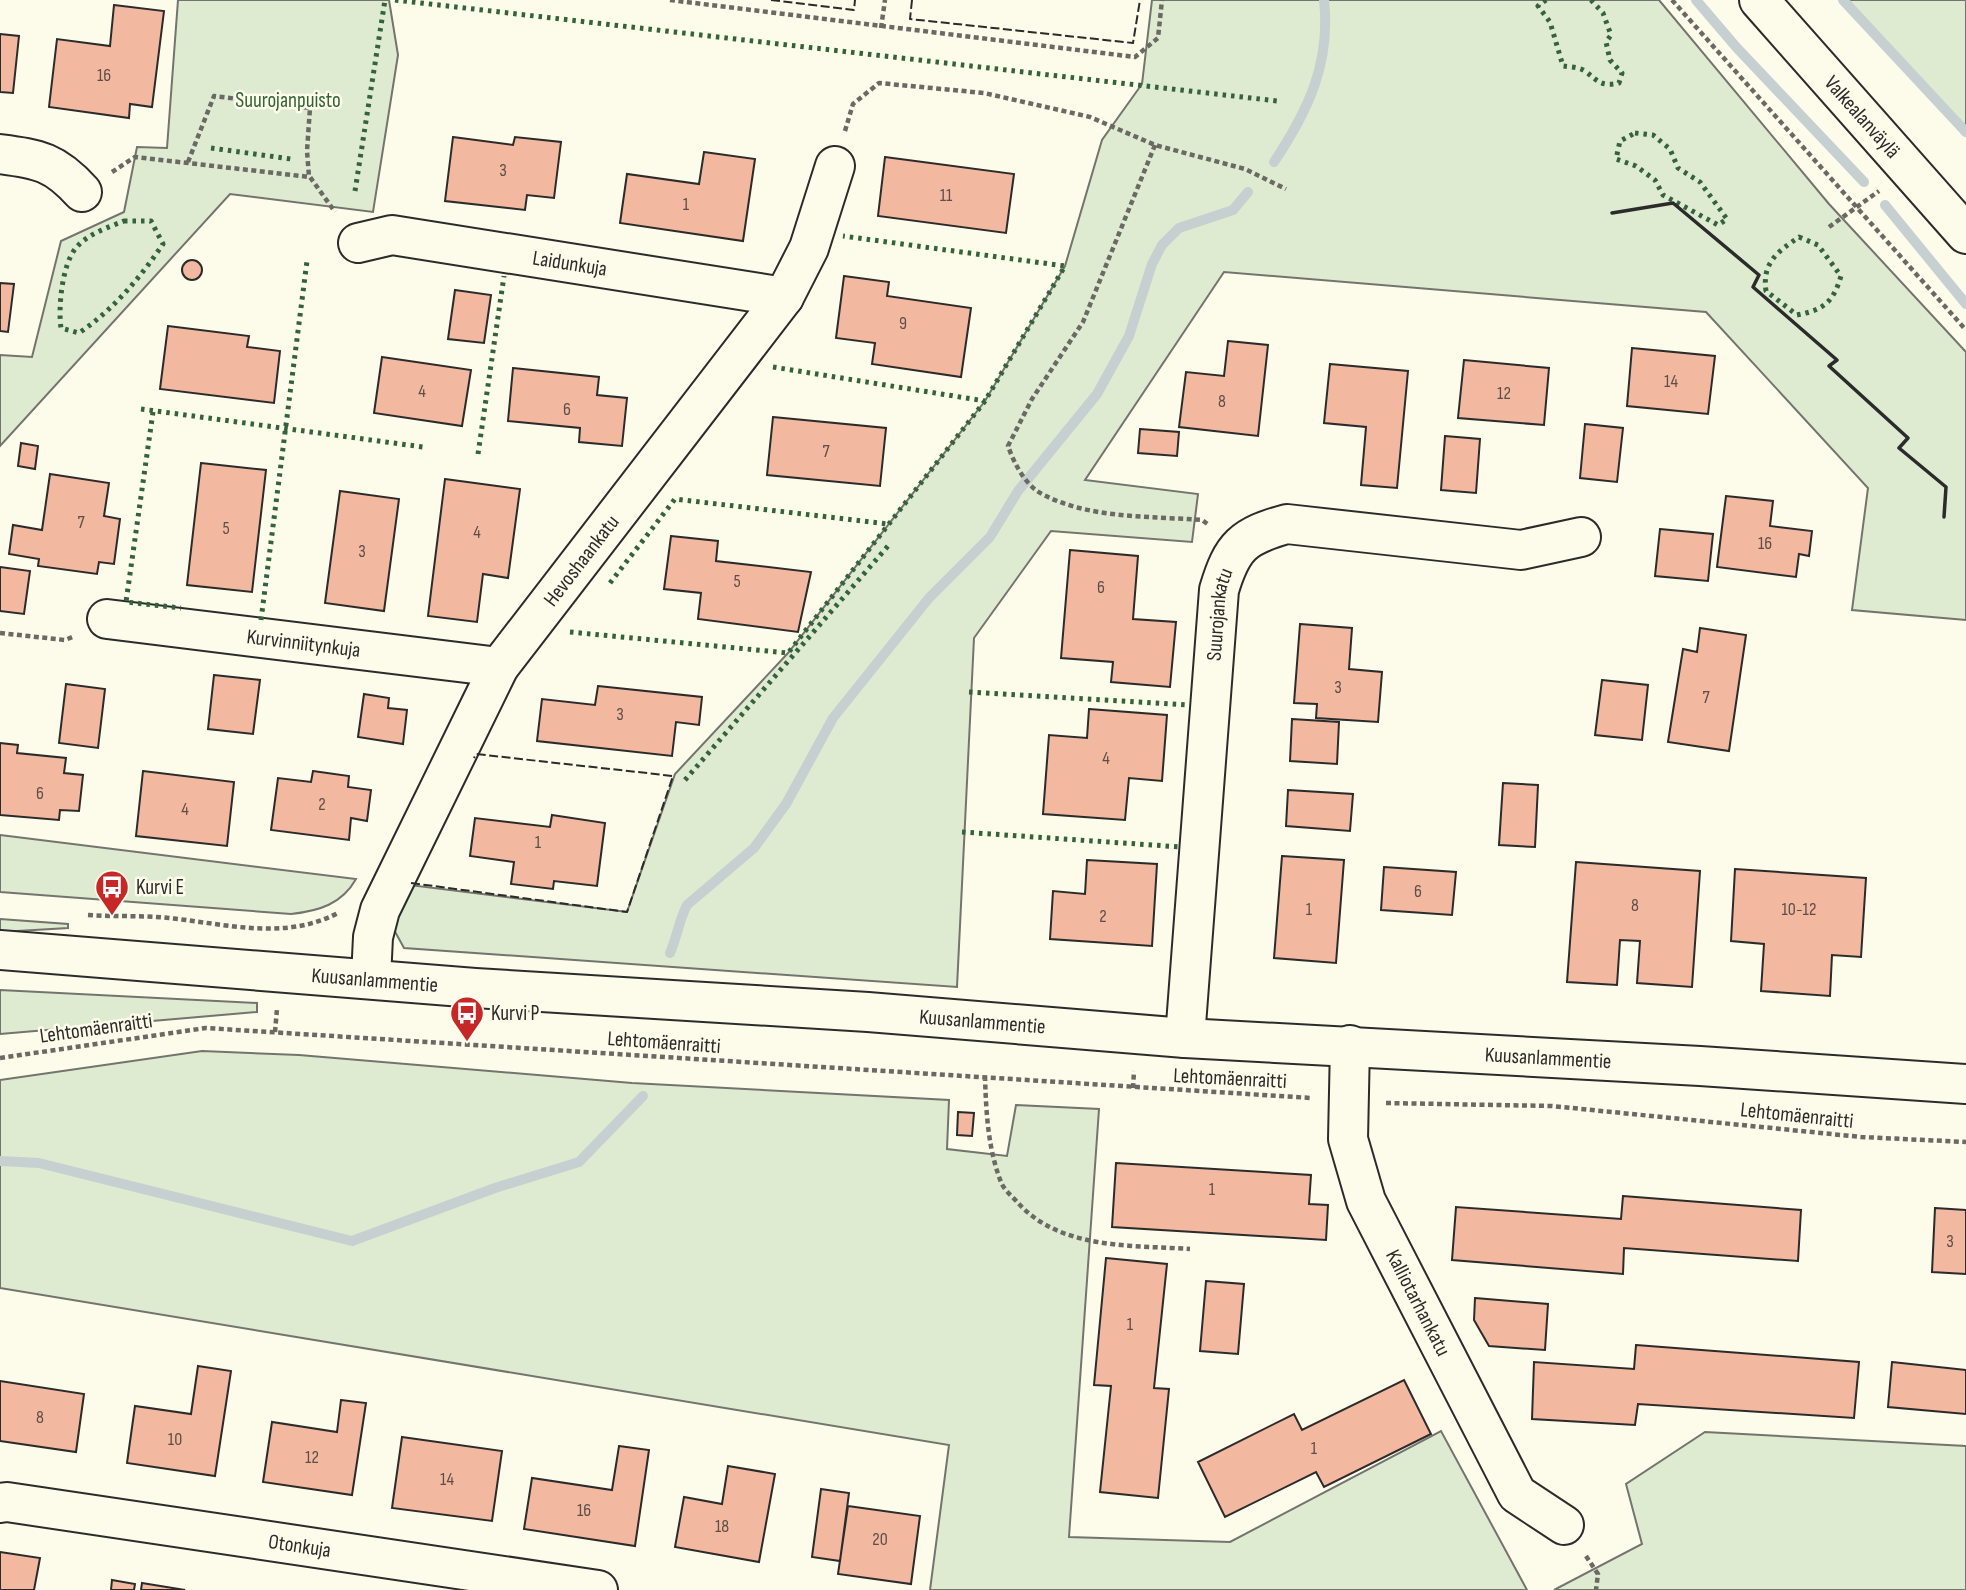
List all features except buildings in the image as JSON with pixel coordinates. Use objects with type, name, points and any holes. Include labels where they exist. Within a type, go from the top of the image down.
[{"type":"street","name":"Valkealanväylä","points":[[1759,0],[1966,234]]},
{"type":"street","points":[[0,154],[47,162],[66,174],[82,192]]},
{"type":"street","name":"Hevoshaankatu","points":[[371,978],[373,937],[380,910],[499,667],[784,297],[809,248],[835,166]]},
{"type":"street","name":"Laidunkuja","points":[[358,243],[392,235],[784,297]]},
{"type":"street","name":"Suurojankatu","points":[[1185,1038],[1219,590],[1227,564],[1240,543],[1262,531],[1287,524],[1521,550],[1581,537]]},
{"type":"street","name":"Kurvinniitynkuja","points":[[107,619],[499,667]]},
{"type":"street","name":"Kuusanlammentie","points":[[0,950],[868,1012],[1185,1038],[1865,1075],[1966,1084]]},
{"type":"street","name":"Kalliotarhankatu","points":[[1350,1045],[1348,1139],[1366,1201],[1517,1494],[1564,1525]]},
{"type":"street","name":"Otonkuja","points":[[0,1503],[598,1590]]},
{"type":"path","points":[[670,0],[1135,58],[1158,38],[1162,0]]},
{"type":"path","points":[[881,28],[885,0]]},
{"type":"path","points":[[1672,0],[1966,330]]},
{"type":"path","points":[[835,166],[853,104],[879,83],[984,93],[1077,114],[1155,145],[1245,169],[1286,189]]},
{"type":"path","points":[[188,162],[214,96],[310,108],[307,151],[310,177],[358,243]]},
{"type":"path","points":[[1155,145],[1083,321],[1032,399],[1008,446],[1016,466],[1040,494],[1096,511],[1202,520],[1240,543]]},
{"type":"path","points":[[82,192],[135,157],[310,177]]},
{"type":"path","points":[[1829,228],[1906,167]]},
{"type":"path","points":[[0,633],[65,640],[107,619]]},
{"type":"path","points":[[75,914],[165,917],[279,931],[324,920],[351,905],[380,910]]},
{"type":"path","points":[[275,1032],[277,1004]]},
{"type":"path","name":"Lehtomäenraitti","points":[[0,1058],[206,1028],[1314,1099]]},
{"type":"path","points":[[1133,1088],[1134,1065]]},
{"type":"path","points":[[985,1076],[986,1122],[1002,1185],[1027,1212],[1059,1233],[1105,1242],[1190,1249]]},
{"type":"path","name":"Lehtomäenraitti","points":[[1373,1103],[1552,1106],[1861,1138],[1966,1142]]},
{"type":"green space","name":"Suurojanpuisto","points":[[178,0],[389,0],[398,55],[373,212],[230,194],[0,446],[0,355],[32,357],[61,241],[124,212],[137,147],[167,148]]},
{"type":"green space","points":[[1152,0],[1659,0],[1829,204],[1966,352],[1966,620],[1852,610],[1868,488],[1706,312],[1224,272],[1085,480],[1198,494],[1192,542],[1051,531],[974,638],[957,987],[404,948],[393,928],[410,885],[627,912],[675,774],[788,653],[985,401],[1065,266],[1102,140],[1142,84]]},
{"type":"green space","points":[[1846,0],[1966,0],[1966,135]]},
{"type":"green space","points":[[0,835],[356,879],[344,895],[329,905],[291,914],[0,892]]},
{"type":"green space","points":[[0,919],[68,924],[68,928],[0,932]]},
{"type":"green space","points":[[0,990],[257,1003],[257,1012],[0,1034]]},
{"type":"green space","points":[[202,1051],[299,1055],[632,1083],[949,1100],[947,1149],[1007,1156],[1016,1105],[1099,1109],[1069,1537],[1230,1542],[1441,1431],[1527,1590],[930,1590],[949,1445],[0,1288],[0,1080]]},
{"type":"green space","points":[[1705,1432],[1966,1446],[1966,1590],[1554,1590],[1642,1544],[1626,1484]]},
{"type":"waterway","points":[[1274,162],[1297,124],[1314,86],[1324,45],[1324,0]]},
{"type":"waterway","points":[[1696,0],[1737,48],[1864,182]]},
{"type":"waterway","points":[[1843,0],[1966,132]]},
{"type":"waterway","points":[[670,953],[687,905],[754,848],[786,804],[833,718],[929,598],[990,537],[1018,491],[1097,394],[1129,336],[1152,264],[1162,245],[1179,228],[1233,210],[1248,192]]},
{"type":"waterway","points":[[1885,205],[1966,304]]},
{"type":"waterway","points":[[0,1161],[39,1163],[352,1241],[495,1188],[579,1162],[643,1096]]},
{"type":"hedge","points":[[355,191],[385,0]]},
{"type":"hedge","points":[[395,0],[1277,101]]},
{"type":"hedge","points":[[1546,0],[1538,6],[1550,22],[1563,66],[1583,70],[1604,84],[1619,83],[1622,73],[1610,60],[1606,42],[1611,35],[1603,13],[1591,0]]},
{"type":"hedge","points":[[1635,133],[1653,135],[1670,149],[1678,168],[1700,182],[1727,219],[1718,225],[1663,195],[1655,180],[1636,166],[1616,159],[1620,141],[1635,133]]},
{"type":"hedge","points":[[211,148],[291,159]]},
{"type":"hedge","points":[[124,221],[151,221],[163,244],[125,293],[91,324],[79,333],[61,328],[62,286],[71,255],[86,239],[124,221]]},
{"type":"hedge","points":[[570,632],[788,653],[985,401],[1065,266],[843,236]]},
{"type":"hedge","points":[[1799,237],[1818,245],[1841,276],[1826,304],[1814,311],[1797,315],[1766,291],[1765,281],[1773,259],[1799,237]]},
{"type":"hedge","points":[[261,620],[307,261]]},
{"type":"hedge","points":[[478,454],[504,276]]},
{"type":"hedge","points":[[773,367],[985,401]]},
{"type":"hedge","points":[[141,409],[423,447]]},
{"type":"hedge","points":[[153,412],[126,602],[181,608]]},
{"type":"hedge","points":[[610,583],[675,499],[888,524]]},
{"type":"hedge","points":[[685,780],[888,546]]},
{"type":"hedge","points":[[969,692],[1189,705]]},
{"type":"hedge","points":[[962,832],[1181,847]]},
{"type":"fence","points":[[771,0],[854,10],[855,0]]},
{"type":"fence","points":[[912,0],[910,19],[1133,43],[1140,0]]},
{"type":"fence","points":[[411,883],[627,912],[673,776],[476,754],[474,758]]},
{"type":"wall","points":[[1612,213],[1673,203],[1759,275],[1753,287],[1837,360],[1829,366],[1908,438],[1899,448],[1946,487],[1944,517]]},
{"type":"place","name":"Kurvi E","points":[[112,917]]},
{"type":"place","name":"Kurvi P","points":[[467,1043]]}]
